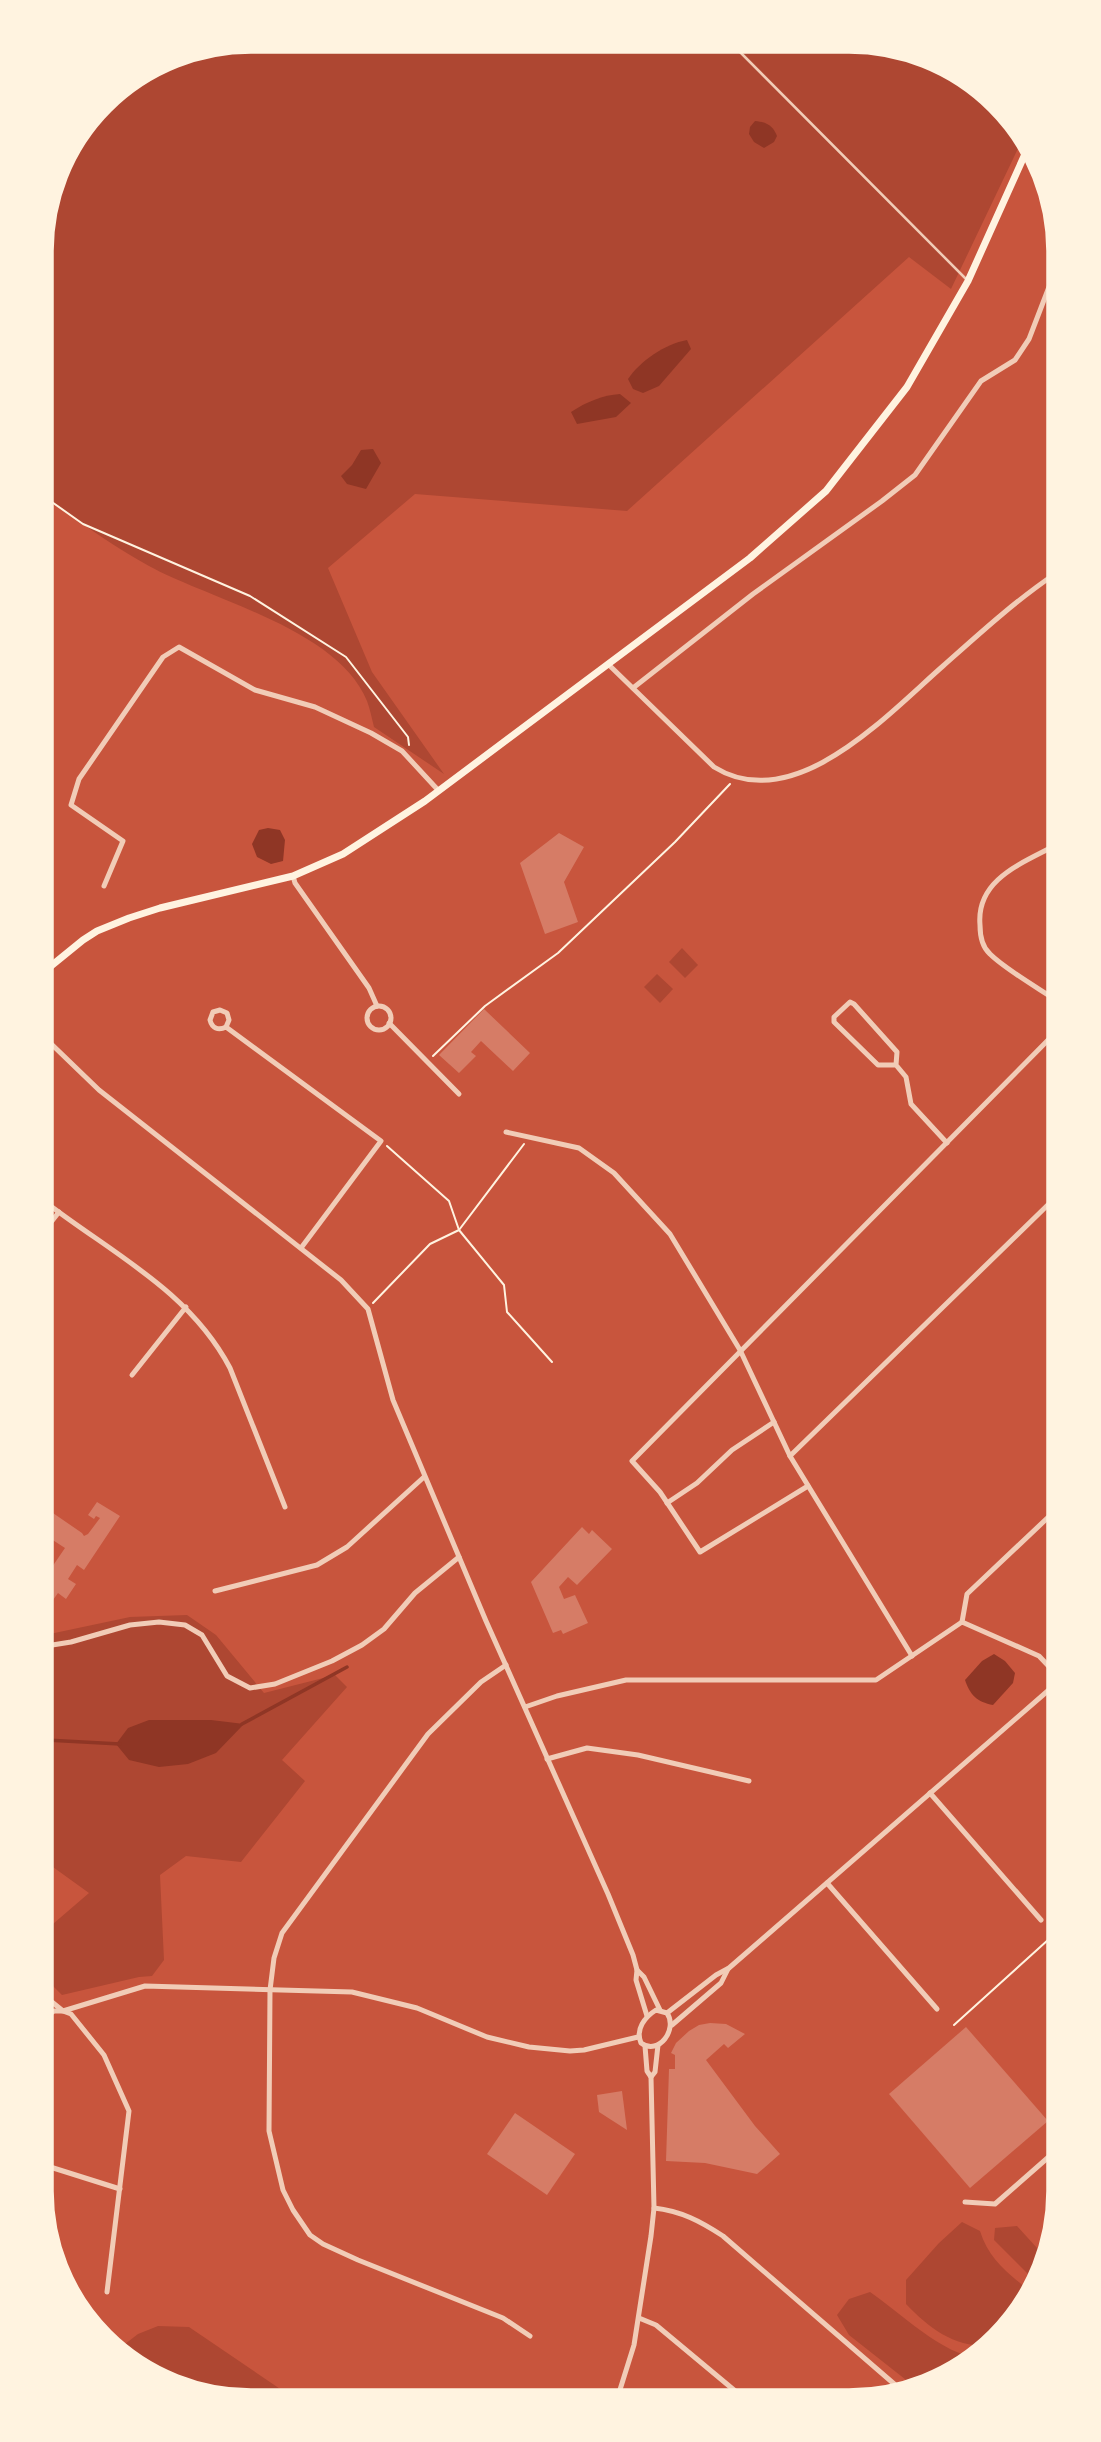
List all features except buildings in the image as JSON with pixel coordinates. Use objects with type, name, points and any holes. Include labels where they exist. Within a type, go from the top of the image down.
[{"type":"main road","points":[[53,965],[97,931],[128,918],[293,876],[343,854],[438,790],[750,558],[826,491],[907,387],[968,281],[1024,156]]},
{"type":"street","points":[[633,688],[753,594],[915,475],[981,381],[1015,360],[1029,339],[1048,290]]},
{"type":"street","points":[[609,665],[714,767],[735,778],[754,782],[772,780],[805,770],[845,750],[1011,606],[1048,579]]},
{"type":"street","points":[[104,886],[123,841],[71,805],[79,779],[163,657],[179,647],[255,690],[315,707],[361,728],[402,751],[438,790]]},
{"type":"street","points":[[1048,849],[1004,872],[991,886],[979,917],[980,936],[988,953],[1048,994]]},
{"type":"street","points":[[293,876],[295,883],[369,988],[377,1006],[387,1009],[389,1023],[379,1030],[369,1024],[368,1013],[377,1006]]},
{"type":"street","points":[[896,1065],[878,1065],[834,1022],[834,1017],[850,1002],[854,1004],[897,1052],[896,1065],[906,1077],[911,1104],[947,1143]]},
{"type":"street","points":[[389,1023],[459,1094]]},
{"type":"street","points":[[226,1027],[381,1141],[301,1248]]},
{"type":"street","points":[[808,1486],[700,1552],[667,1503],[632,1461],[1048,1040]]},
{"type":"street","points":[[53,1045],[99,1090],[341,1280],[368,1309],[393,1400],[424,1477],[608,1894],[637,1970],[644,1977],[660,2010]]},
{"type":"street","points":[[506,1132],[579,1148],[614,1173],[670,1234],[740,1350],[790,1455],[912,1656]]},
{"type":"street","points":[[790,1455],[1048,1205]]},
{"type":"street","points":[[53,1208],[172,1293],[219,1346],[285,1507]]},
{"type":"street","points":[[52,1221],[59,1213]]},
{"type":"street","points":[[132,1375],[186,1307]]},
{"type":"street","points":[[667,1503],[697,1483],[732,1450],[774,1422]]},
{"type":"street","points":[[215,1591],[317,1565],[347,1547],[424,1477]]},
{"type":"street","points":[[525,1707],[557,1696],[626,1681],[876,1679],[962,1622],[967,1594],[1048,1517]]},
{"type":"street","points":[[52,1645],[130,1625],[159,1622],[186,1625],[202,1635],[227,1675],[250,1688],[275,1684],[332,1661],[362,1645],[384,1629],[415,1592],[459,1557]]},
{"type":"street","points":[[962,1622],[1040,1656],[1048,1665]]},
{"type":"street","points":[[506,1665],[481,1682],[428,1734],[282,1933],[274,1958],[271,1990],[269,2131],[283,2190],[310,2235],[358,2260],[503,2318],[530,2336]]},
{"type":"street","points":[[667,2013],[729,1968],[1048,1691]]},
{"type":"street","points":[[547,1759],[587,1748],[638,1755],[749,1781]]},
{"type":"street","points":[[930,1793],[1041,1920]]},
{"type":"street","points":[[827,1883],[937,2008]]},
{"type":"street","points":[[651,2077],[655,2072],[658,2045],[672,2025],[721,1983],[729,1968]]},
{"type":"street","points":[[637,1970],[636,1980],[647,2017]]},
{"type":"street","points":[[52,2012],[145,1986],[352,1992],[417,2008],[486,2037],[529,2047],[584,2050],[638,2037]]},
{"type":"street","points":[[52,2002],[71,2014],[104,2055],[129,2111],[107,2292]]},
{"type":"street","points":[[638,2037],[647,2017],[656,2010],[667,2013],[672,2025]]},
{"type":"street","points":[[620,2390],[634,2345],[647,2271],[654,2208],[651,2077],[647,2071],[645,2046],[638,2037]]},
{"type":"street","points":[[645,2046],[658,2045]]},
{"type":"street","points":[[964,2202],[995,2204],[1048,2158]]},
{"type":"street","points":[[52,2168],[120,2189]]},
{"type":"street","points":[[654,2208],[672,2210],[696,2218],[723,2236],[895,2384]]},
{"type":"street","points":[[639,2318],[656,2325],[734,2390]]},
{"type":"lane","points":[[740,52],[968,281]]},
{"type":"path","points":[[53,503],[83,524],[250,596],[346,657],[408,737],[411,760]]},
{"type":"path","points":[[427,1061],[485,1006],[558,953],[675,842],[735,778]]},
{"type":"path","points":[[368,1309],[430,1244],[459,1230],[530,1137]]},
{"type":"path","points":[[381,1141],[449,1201],[459,1230],[505,1285],[507,1312],[552,1362]]},
{"type":"path","points":[[954,2025],[1048,1940]]},
{"type":"shaded area","points":[[252,52],[875,54],[913,63],[960,86],[999,120],[1019,147],[951,289],[909,257],[627,511],[415,494],[328,568],[372,672],[444,774],[374,727],[367,701],[352,676],[329,654],[270,619],[175,579],[108,541],[53,503],[54,226],[59,200],[73,164],[94,130],[130,94],[175,68],[213,56]]},
{"type":"shaded area","points":[[755,121],[769,125],[777,136],[774,142],[764,148],[754,142],[749,134]]},
{"type":"shaded area","points":[[687,340],[691,349],[659,386],[643,393],[633,389],[628,379],[639,366],[662,349]]},
{"type":"shaded area","points":[[620,394],[631,403],[616,417],[577,424],[571,412],[595,400]]},
{"type":"shaded area","points":[[373,449],[381,463],[366,489],[347,484],[341,476],[361,450]]},
{"type":"shaded area","points":[[259,830],[280,830],[285,840],[283,861],[271,864],[257,857],[252,844]]},
{"type":"shaded area","points":[[682,948],[698,965],[685,978],[669,962]]},
{"type":"shaded area","points":[[657,974],[673,989],[660,1003],[644,987]]},
{"type":"shaded area","points":[[187,1615],[216,1635],[264,1693],[335,1675],[347,1687],[282,1760],[305,1781],[241,1862],[186,1856],[160,1875],[164,1960],[152,1976],[62,1995],[52,1985],[52,1925],[89,1893],[52,1866],[52,1633],[130,1617]]},
{"type":"shaded area","points":[[994,1654],[1005,1661],[1015,1673],[1013,1683],[993,1705],[975,1697],[965,1680],[982,1661]]},
{"type":"shaded area","points":[[149,1720],[211,1720],[244,1724],[216,1753],[188,1764],[159,1767],[129,1760],[116,1744],[128,1728]]},
{"type":"shaded area","points":[[962,2222],[980,2231],[994,2258],[1024,2286],[999,2322],[974,2345],[954,2340],[934,2329],[906,2304],[906,2280]]},
{"type":"shaded area","points":[[1017,2226],[1039,2250],[1029,2275],[994,2240],[995,2228]]},
{"type":"shaded area","points":[[870,2292],[936,2341],[963,2354],[949,2363],[907,2381],[849,2335],[837,2315],[849,2299]]},
{"type":"shaded area","points":[[158,2326],[189,2327],[282,2390],[226,2388],[188,2379],[164,2369],[125,2344],[138,2334]]},
{"type":"waterway","points":[[242,1724],[347,1667]]},
{"type":"waterway","points":[[52,1740],[120,1744]]}]
